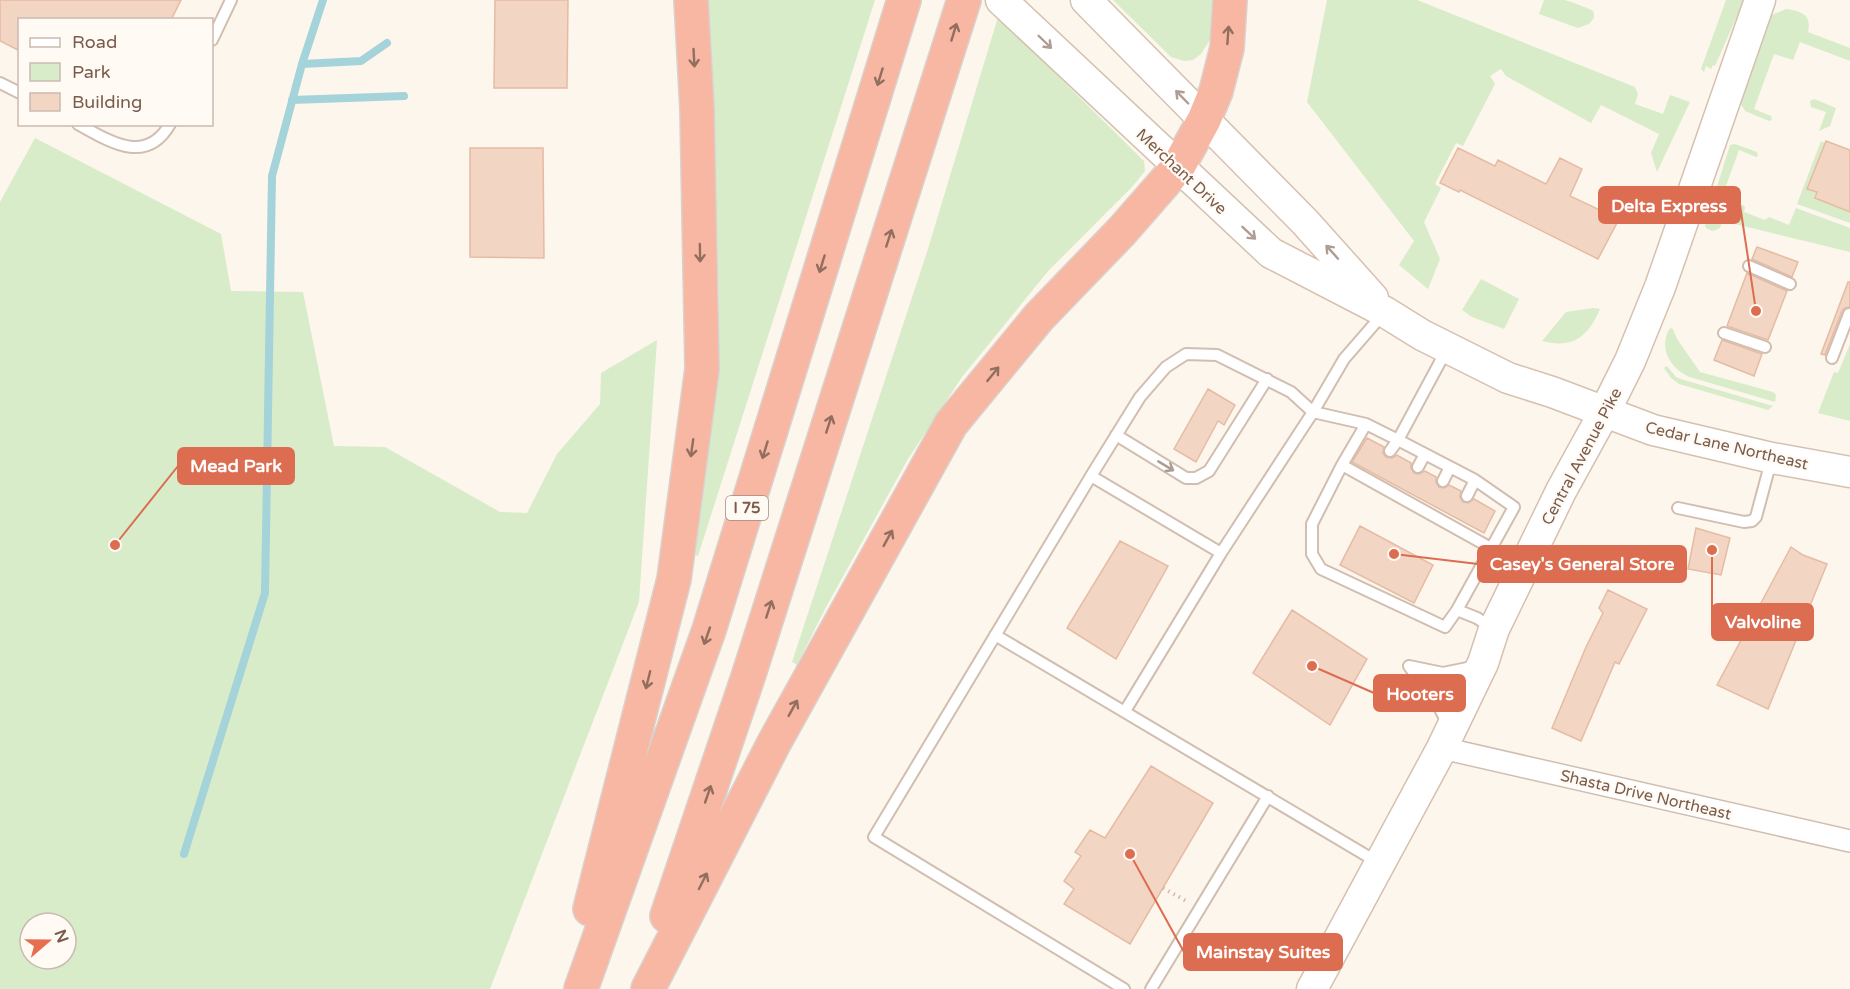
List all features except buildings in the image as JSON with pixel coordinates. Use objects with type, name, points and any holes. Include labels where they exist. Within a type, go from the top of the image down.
[{"type":"highway","points":[[569,989],[674,579],[702,369],[697,109],[691,0]]},
{"type":"highway","points":[[642,989],[748,677],[964,0]]},
{"type":"highway","points":[[648,989],[774,743],[951,424],[1039,317],[1122,231],[1178,167],[1204,120],[1216,91],[1227,48],[1230,0]]},
{"type":"highway","name":"I 75","points":[[582,989],[710,630],[900,11]]},
{"type":"main road","name":"Merchant Drive","points":[[1001,0],[1271,253],[1385,312],[1422,335],[1508,378],[1605,411]]},
{"type":"main road","name":"Merchant Drive","points":[[1086,0],[1305,222],[1385,312]]},
{"type":"main road","name":"Central Avenue Pike","points":[[1312,989],[1446,739],[1483,663],[1494,629],[1561,491],[1630,361],[1660,287],[1760,0]]},
{"type":"main road","name":"Cedar Lane Northeast","points":[[1605,411],[1653,430],[1772,458],[1850,472]]},
{"type":"street","name":"Shasta Drive Northeast","points":[[1446,739],[1850,841]]},
{"type":"lane","points":[[213,38],[231,0]]},
{"type":"lane","points":[[0,83],[18,92]]},
{"type":"lane","points":[[82,126],[106,140],[134,149],[152,144],[165,134],[169,126]]},
{"type":"lane","points":[[1749,266],[1790,284]]},
{"type":"lane","points":[[1125,711],[1221,553],[1313,412],[1344,359],[1385,312]]},
{"type":"lane","points":[[1832,358],[1849,314]]},
{"type":"lane","points":[[1724,333],[1765,348]]},
{"type":"lane","points":[[1390,451],[1447,348]]},
{"type":"lane","points":[[1125,989],[874,837],[1140,397],[1166,367],[1186,354],[1217,355],[1291,392],[1313,412],[1366,424],[1474,480],[1514,507],[1457,610],[1445,627],[1321,569],[1312,554],[1312,524],[1366,424]]},
{"type":"lane","points":[[1116,435],[1186,478],[1196,478],[1209,471],[1267,379]]},
{"type":"lane","points":[[1418,467],[1425,454]]},
{"type":"lane","points":[[1677,508],[1744,522],[1752,521],[1756,517],[1772,458]]},
{"type":"lane","points":[[1342,465],[1374,478],[1455,523],[1491,548]]},
{"type":"lane","points":[[1443,481],[1450,467]]},
{"type":"lane","points":[[1091,476],[1221,553]]},
{"type":"lane","points":[[1467,496],[1474,480]]},
{"type":"lane","points":[[1457,610],[1477,618],[1494,629]]},
{"type":"lane","points":[[996,635],[1380,863]]},
{"type":"lane","points":[[1446,739],[1440,709],[1409,666],[1443,673],[1471,668],[1483,663]]},
{"type":"lane","points":[[1151,989],[1268,796]]},
{"type":"path","points":[[1163,888],[1199,909]]},
{"type":"green space","points":[[705,0],[875,0],[698,556],[695,555],[712,423],[719,319],[717,227]]},
{"type":"green space","points":[[1113,0],[1215,0],[1211,38],[1201,54],[1193,60],[1184,61],[1171,57]]},
{"type":"green space","points":[[1327,0],[1417,0],[1635,87],[1638,94],[1635,104],[1663,114],[1670,95],[1690,102],[1657,172],[1651,153],[1659,134],[1601,105],[1591,123],[1506,76],[1501,69],[1490,76],[1495,84],[1463,146],[1456,143],[1435,184],[1441,188],[1424,222],[1440,259],[1428,289],[1399,265],[1414,241],[1307,102]]},
{"type":"green space","points":[[1544,0],[1565,0],[1574,3],[1592,10],[1594,18],[1589,24],[1578,28],[1539,14]]},
{"type":"green space","points":[[1726,0],[1744,0],[1715,66],[1713,65],[1711,69],[1706,66],[1704,72],[1701,69]]},
{"type":"green space","points":[[1786,9],[1805,15],[1809,26],[1808,32],[1850,48],[1850,61],[1800,42],[1793,60],[1774,54],[1754,109],[1771,116],[1772,120],[1769,121],[1745,111],[1740,103],[1768,22],[1772,15]]},
{"type":"green space","points":[[998,17],[1144,161],[1145,171],[1132,187],[1049,270],[962,377],[908,459],[825,609],[797,665],[792,662],[927,252]]},
{"type":"green space","points":[[1814,99],[1836,108],[1830,126],[1819,131],[1826,112],[1811,107],[1810,101]]},
{"type":"green space","points":[[35,138],[221,234],[231,291],[303,292],[334,446],[385,447],[500,512],[527,513],[557,454],[600,404],[601,373],[657,340],[639,602],[490,989],[0,989],[0,202]]},
{"type":"green space","points":[[1821,141],[1825,143],[1815,198],[1850,212],[1850,223],[1797,204]]},
{"type":"green space","points":[[1735,144],[1757,152],[1758,156],[1739,150],[1722,197],[1743,205],[1744,212],[1765,220],[1769,217],[1789,225],[1796,208],[1850,228],[1850,252],[1723,221],[1717,230],[1712,231],[1706,228],[1730,145]]},
{"type":"green space","points":[[1481,279],[1519,299],[1504,329],[1472,317],[1462,310]]},
{"type":"green space","points":[[1600,309],[1585,334],[1571,342],[1542,341],[1566,312]]},
{"type":"green space","points":[[1670,328],[1673,329],[1677,339],[1700,372],[1773,392],[1776,395],[1775,402],[1685,375],[1673,365],[1666,351],[1666,336]]},
{"type":"green space","points":[[1850,344],[1850,421],[1818,413],[1834,372],[1838,373]]},
{"type":"green space","points":[[1667,366],[1676,377],[1773,406],[1768,410],[1679,384],[1664,368]]},
{"type":"waterway","points":[[184,854],[265,593],[272,176],[302,64],[323,0]]},
{"type":"waterway","points":[[302,64],[361,61],[387,43]]},
{"type":"waterway","points":[[292,100],[404,96]]},
{"type":"place","name":"Delta Express","points":[[1756,311]]},
{"type":"place","name":"Mead Park","points":[[115,545]]},
{"type":"place","name":"Valvoline","points":[[1712,550]]},
{"type":"place","name":"Casey's General Store","points":[[1394,554]]},
{"type":"place","name":"Hooters","points":[[1312,666]]},
{"type":"place","name":"Mainstay Suites","points":[[1130,854]]}]
